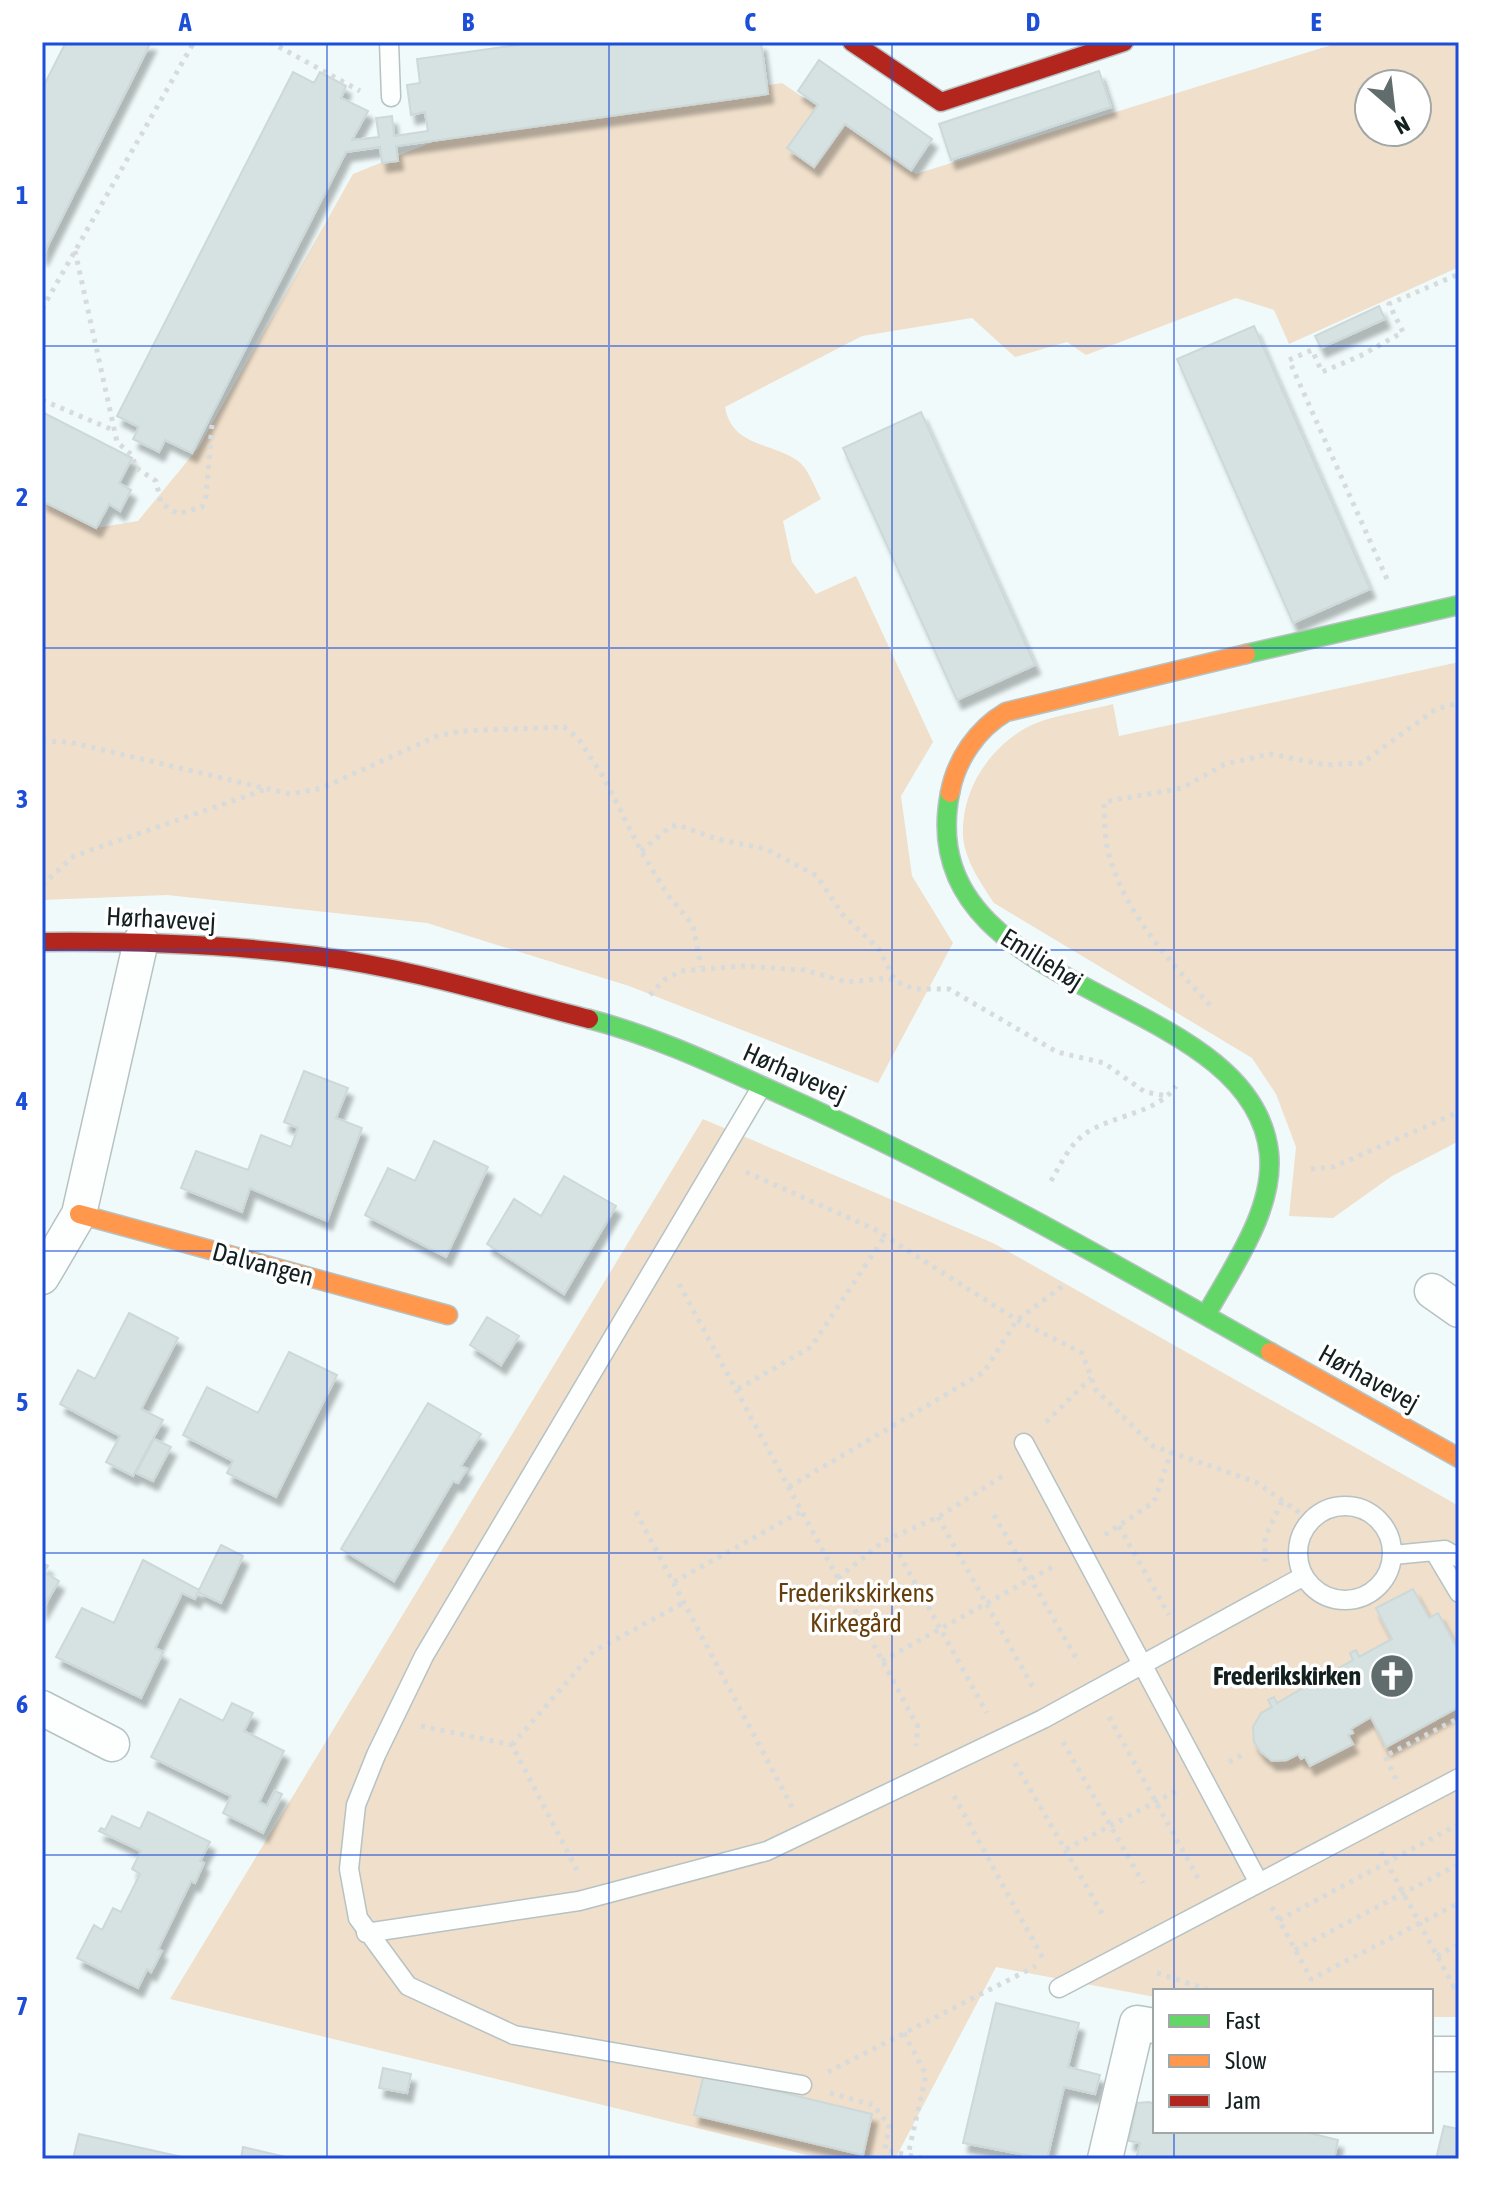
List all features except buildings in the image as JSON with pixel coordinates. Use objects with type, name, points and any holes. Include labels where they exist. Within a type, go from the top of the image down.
[{"type":"street","points":[[852,42],[941,102],[1124,42]]},
{"type":"street","name":"Emiliehøj","points":[[1206,1315],[1262,1211],[1271,1157],[1266,1129],[1254,1103],[1235,1078],[1207,1056],[1020,950],[986,922],[956,881],[942,833],[943,809],[961,754],[1002,714],[1043,700],[1459,605]]},
{"type":"street","points":[[42,1277],[79,1214],[141,941]]},
{"type":"street","name":"Hørhavevej","points":[[42,942],[141,941],[317,956],[410,973],[603,1023],[762,1086],[875,1136],[1030,1216],[1459,1458]]},
{"type":"street","name":"Dalvangen","points":[[79,1214],[448,1315]]},
{"type":"street","points":[[42,1708],[112,1744]]},
{"type":"street","points":[[1105,2159],[1137,2023],[1153,2026]]},
{"type":"street","points":[[1433,2054],[1459,2054]]},
{"type":"lane","points":[[389,42],[391,97]]},
{"type":"lane","points":[[762,1086],[424,1656],[356,1805],[349,1869],[358,1918],[366,1933],[408,1986],[514,2035],[802,2085]]},
{"type":"lane","points":[[1027,1450],[1140,1666],[1259,1883]]},
{"type":"lane","points":[[1337,1505],[1368,1510],[1389,1533],[1393,1555],[1386,1579],[1365,1596],[1351,1600],[1324,1595],[1304,1576],[1298,1549],[1302,1533],[1310,1520],[1337,1505]]},
{"type":"lane","points":[[1393,1555],[1445,1550],[1459,1558]]},
{"type":"lane","points":[[1434,1551],[1459,1593]]},
{"type":"lane","points":[[366,1933],[591,1897],[767,1851],[934,1773],[1095,1691],[1304,1576]]},
{"type":"lane","points":[[1059,1988],[1459,1778]]},
{"type":"path","points":[[42,309],[194,42]]},
{"type":"path","points":[[270,42],[376,100],[391,97]]},
{"type":"path","points":[[75,251],[117,442],[133,456],[135,467],[156,481],[161,503],[178,514],[202,507],[206,496],[212,425]]},
{"type":"path","points":[[1404,618],[1289,360],[1312,350],[1322,372],[1360,356],[1403,332],[1389,304],[1459,274]]},
{"type":"path","points":[[42,400],[114,430]]},
{"type":"path","points":[[1215,1010],[1162,954],[1130,900],[1108,852],[1104,802],[1182,788],[1225,764],[1270,754],[1326,765],[1362,763],[1436,709],[1459,703]]},
{"type":"path","points":[[42,741],[69,742],[290,794],[322,788],[437,736],[461,731],[564,727],[578,738],[604,778],[667,894],[693,925],[701,967]]},
{"type":"path","points":[[42,885],[74,856],[269,789]]},
{"type":"path","points":[[641,851],[670,827],[678,825],[717,839],[766,849],[817,876],[843,915],[878,948],[896,981]]},
{"type":"path","points":[[633,1035],[652,989],[681,971],[701,967],[788,968],[847,982],[888,978],[914,989],[949,989],[1057,1052],[1104,1063],[1145,1092],[1168,1095],[1086,1133],[1072,1146],[1030,1216]]},
{"type":"path","points":[[1268,1173],[1333,1167],[1459,1112]]},
{"type":"path","points":[[719,1161],[885,1236],[1017,1320],[1082,1353],[1096,1390],[1153,1446],[1256,1482],[1310,1520]]},
{"type":"path","points":[[738,1389],[811,1347],[885,1236]]},
{"type":"path","points":[[789,1487],[984,1372],[1017,1320],[1060,1290],[1087,1248]]},
{"type":"path","points":[[658,1263],[685,1289],[918,1727],[916,1751],[934,1773],[1059,1988]]},
{"type":"path","points":[[838,1578],[884,1541],[938,1517],[1027,1450],[1091,1378]]},
{"type":"path","points":[[1098,1539],[1154,1502],[1171,1452]]},
{"type":"path","points":[[1265,1570],[1265,1538],[1282,1501]]},
{"type":"path","points":[[674,1582],[802,1511]]},
{"type":"path","points":[[636,1512],[806,1833]]},
{"type":"path","points":[[994,1515],[1213,1907]]},
{"type":"path","points":[[1119,1526],[1171,1619]]},
{"type":"path","points":[[882,1661],[1081,1551]]},
{"type":"path","points":[[512,1745],[594,1651],[685,1602]]},
{"type":"path","points":[[1388,1766],[1385,1756],[1459,1718]]},
{"type":"path","points":[[393,1720],[512,1745]]},
{"type":"path","points":[[512,1745],[591,1897]]},
{"type":"path","points":[[1066,1849],[1242,1755]]},
{"type":"path","points":[[1279,1920],[1459,1824]]},
{"type":"path","points":[[1367,1826],[1454,1987],[1459,1984]]},
{"type":"path","points":[[1295,1950],[1459,1864]]},
{"type":"path","points":[[1259,1883],[1311,1979],[1459,1903]]},
{"type":"path","points":[[1437,1956],[1459,1944]]},
{"type":"path","points":[[1115,1959],[1206,1989]]},
{"type":"path","points":[[802,2085],[1044,1961]]},
{"type":"path","points":[[904,2033],[926,2075],[908,2155]]},
{"type":"path","points":[[802,2085],[873,2105],[889,2125],[885,2150],[925,2159]]},
{"type":"green space","points":[[1341,42],[1459,42],[1459,267],[1289,344],[1274,310],[1236,298],[1086,355],[1067,342],[1015,357],[972,318],[862,336],[725,407],[729,420],[744,437],[798,461],[808,473],[821,499],[783,521],[792,562],[816,594],[856,576],[933,742],[901,796],[912,876],[953,943],[878,1083],[629,986],[427,923],[167,895],[42,900],[42,501],[96,528],[138,521],[199,447],[353,174],[447,136],[782,83],[916,174]]},
{"type":"green space","points":[[1459,662],[1459,1141],[1392,1176],[1333,1218],[1289,1216],[1296,1147],[1276,1094],[1252,1058],[994,903],[967,854],[963,836],[966,804],[979,774],[999,749],[1024,729],[1055,717],[1113,704],[1119,736]]},
{"type":"green space","name":"Frederikskirkens Kirkegård","points":[[703,1119],[995,1244],[1459,1506],[1459,2017],[1433,2017],[1433,1989],[1153,1989],[1153,1997],[996,1967],[895,2159],[823,2159],[170,1999]]},
{"type":"traffic: fast","points":[[1246,654],[1459,605]]},
{"type":"traffic: fast","points":[[950,793],[951,861],[980,913],[1028,954],[1206,1056],[1248,1099],[1269,1153],[1265,1195],[1250,1237],[1206,1315]]},
{"type":"traffic: fast","points":[[589,1019],[687,1053],[907,1154],[1090,1250],[1270,1352]]},
{"type":"traffic: slow","points":[[950,793],[957,769],[969,746],[986,727],[1006,712],[1246,654]]},
{"type":"traffic: slow","points":[[79,1214],[448,1315]]},
{"type":"traffic: slow","points":[[1270,1352],[1459,1458]]},
{"type":"traffic: jam","points":[[852,42],[941,102],[1124,42]]},
{"type":"traffic: jam","points":[[42,942],[179,944],[316,956],[420,975],[589,1019]]},
{"type":"place","name":"Frederikskirken","points":[[1392,1676]]}]
